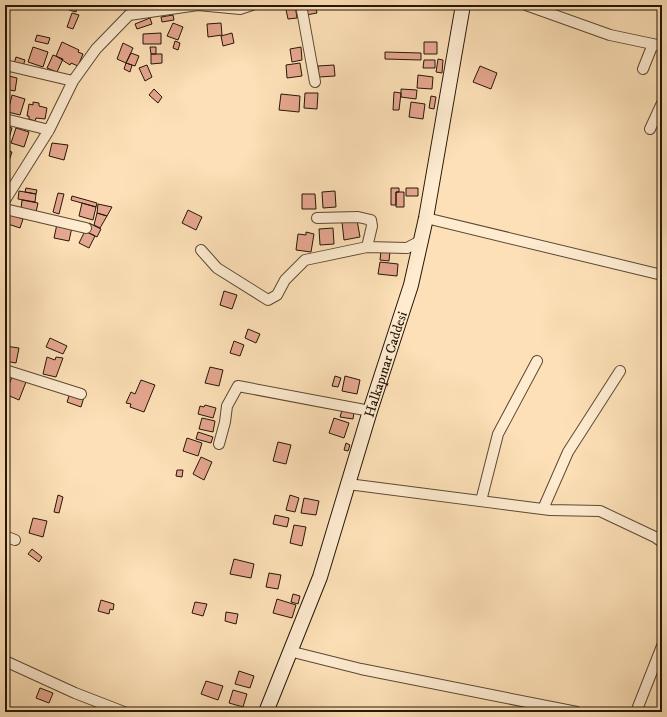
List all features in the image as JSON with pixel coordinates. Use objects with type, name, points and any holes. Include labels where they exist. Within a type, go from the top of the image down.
[{"type":"main road","name":"Halkapınar Caddesi","points":[[266,712],[320,577],[370,411],[411,285],[422,240],[463,5]]},
{"type":"street","points":[[5,200],[10,184],[49,130],[73,81],[96,49],[129,15],[198,5],[240,9],[252,5]]},
{"type":"street","points":[[301,5],[314,82]]},
{"type":"street","points":[[526,5],[610,35],[658,45],[643,69]]},
{"type":"street","points":[[5,64],[73,81]]},
{"type":"street","points":[[650,130],[662,103]]},
{"type":"street","points":[[5,118],[49,130]]},
{"type":"street","points":[[5,209],[86,228]]},
{"type":"street","points":[[317,218],[358,217],[371,220],[372,226],[367,247]]},
{"type":"street","points":[[426,218],[662,275]]},
{"type":"street","points":[[201,250],[217,268],[268,300],[277,295],[285,280],[305,260],[367,247],[407,248],[422,240]]},
{"type":"street","points":[[481,501],[498,434],[537,361]]},
{"type":"street","points":[[5,370],[81,394]]},
{"type":"street","points":[[544,509],[568,452],[620,371]]},
{"type":"street","points":[[219,444],[226,422],[227,406],[238,386],[370,411]]},
{"type":"street","points":[[348,484],[544,509],[600,511],[655,537],[662,542]]},
{"type":"street","points":[[5,536],[15,540]]},
{"type":"street","points":[[636,712],[662,646]]},
{"type":"street","points":[[297,653],[360,669],[577,712]]},
{"type":"street","points":[[5,661],[124,712]]},
{"type":"building","points":[[285,5],[295,5],[297,18],[288,19]]},
{"type":"building","points":[[305,5],[315,5],[317,13],[306,15]]},
{"type":"building","points":[[71,6],[77,8],[76,12],[69,10]]},
{"type":"building","points":[[72,13],[79,15],[73,29],[67,27]]},
{"type":"building","points":[[173,15],[174,20],[162,22],[161,17]]},
{"type":"building","points":[[150,18],[152,24],[137,29],[135,24]]},
{"type":"building","points":[[173,23],[183,27],[178,40],[167,36]]},
{"type":"building","points":[[221,23],[222,35],[208,37],[207,24]]},
{"type":"building","points":[[161,33],[161,44],[143,44],[143,34]]},
{"type":"building","points":[[232,33],[234,43],[223,46],[221,36]]},
{"type":"building","points":[[37,35],[50,38],[48,44],[35,41]]},
{"type":"building","points":[[175,41],[180,43],[178,50],[173,48]]},
{"type":"building","points":[[62,42],[79,50],[78,52],[83,54],[78,66],[71,63],[70,65],[56,56]]},
{"type":"building","points":[[424,42],[437,42],[437,54],[424,54]]},
{"type":"building","points":[[123,43],[133,48],[126,63],[117,59]]},
{"type":"building","points":[[33,47],[48,52],[43,67],[28,62]]},
{"type":"building","points":[[150,47],[156,47],[156,54],[151,54]]},
{"type":"building","points":[[301,47],[302,60],[292,62],[290,49]]},
{"type":"building","points":[[385,52],[421,53],[421,60],[385,59]]},
{"type":"building","points":[[131,53],[139,56],[135,66],[126,63]]},
{"type":"building","points":[[151,54],[162,54],[162,63],[151,64]]},
{"type":"building","points":[[53,55],[63,59],[57,72],[47,68]]},
{"type":"building","points":[[16,57],[25,60],[23,66],[14,64]]},
{"type":"building","points":[[438,59],[443,60],[442,73],[436,72]]},
{"type":"building","points":[[424,60],[435,60],[435,68],[423,68]]},
{"type":"building","points":[[126,63],[132,65],[130,72],[124,69]]},
{"type":"building","points":[[300,63],[302,76],[287,78],[286,65]]},
{"type":"building","points":[[147,65],[152,77],[145,81],[139,68]]},
{"type":"building","points":[[334,65],[335,76],[319,77],[318,66]]},
{"type":"building","points":[[480,66],[497,73],[491,89],[473,82]]},
{"type":"building","points":[[5,75],[17,78],[15,91],[5,89]]},
{"type":"building","points":[[418,75],[433,77],[432,89],[417,88]]},
{"type":"building","points":[[154,89],[162,97],[158,103],[149,95]]},
{"type":"building","points":[[401,89],[417,90],[416,99],[401,97]]},
{"type":"building","points":[[394,92],[401,93],[399,110],[393,110]]},
{"type":"building","points":[[305,93],[318,93],[317,109],[304,108]]},
{"type":"building","points":[[281,94],[300,96],[299,112],[279,110]]},
{"type":"building","points":[[12,95],[25,99],[20,115],[8,112]]},
{"type":"building","points":[[431,96],[436,97],[434,109],[429,108]]},
{"type":"building","points":[[33,102],[39,103],[39,106],[47,108],[45,119],[36,118],[35,121],[29,119],[29,116],[27,116],[29,104],[33,105]]},
{"type":"building","points":[[411,102],[425,104],[423,119],[409,117]]},
{"type":"building","points":[[5,126],[12,128],[7,145],[5,144]]},
{"type":"building","points":[[16,128],[29,132],[24,147],[11,143]]},
{"type":"building","points":[[52,143],[68,145],[64,160],[49,156]]},
{"type":"building","points":[[5,150],[12,152],[8,164],[5,163]]},
{"type":"building","points":[[26,188],[37,190],[36,194],[25,192]]},
{"type":"building","points":[[391,188],[399,188],[399,192],[396,192],[396,205],[391,205]]},
{"type":"building","points":[[406,188],[418,188],[418,196],[406,196]]},
{"type":"building","points":[[19,191],[36,194],[35,202],[18,199]]},
{"type":"building","points":[[335,191],[336,207],[323,208],[322,192]]},
{"type":"building","points":[[396,192],[404,192],[404,207],[396,207]]},
{"type":"building","points":[[58,193],[64,194],[59,214],[53,212]]},
{"type":"building","points":[[302,194],[315,194],[316,209],[302,209]]},
{"type":"building","points":[[72,196],[97,203],[96,207],[71,200]]},
{"type":"building","points":[[22,200],[38,203],[36,212],[21,209]]},
{"type":"building","points":[[82,203],[96,207],[93,220],[79,216]]},
{"type":"building","points":[[98,204],[112,207],[107,216],[97,213]]},
{"type":"building","points":[[188,210],[202,217],[196,230],[182,223]]},
{"type":"building","points":[[6,213],[23,219],[20,228],[5,223]]},
{"type":"building","points":[[97,213],[107,216],[100,228],[94,225]]},
{"type":"building","points":[[357,220],[360,237],[344,240],[342,222]]},
{"type":"building","points":[[89,223],[101,229],[97,237],[85,231]]},
{"type":"building","points":[[57,224],[72,227],[69,241],[54,238]]},
{"type":"building","points":[[333,228],[334,244],[320,245],[319,229]]},
{"type":"building","points":[[85,231],[95,236],[89,248],[79,243]]},
{"type":"building","points":[[306,232],[314,234],[311,252],[296,250],[298,234],[306,235]]},
{"type":"building","points":[[5,241],[8,242],[5,253]]},
{"type":"building","points":[[381,251],[390,251],[389,261],[380,260]]},
{"type":"building","points":[[380,262],[398,264],[397,276],[378,274]]},
{"type":"building","points":[[224,291],[237,295],[232,309],[220,305]]},
{"type":"building","points":[[248,329],[260,334],[256,343],[245,338]]},
{"type":"building","points":[[50,338],[67,346],[63,354],[46,347]]},
{"type":"building","points":[[234,341],[244,345],[240,356],[230,353]]},
{"type":"building","points":[[5,346],[19,348],[16,363],[5,361]]},
{"type":"building","points":[[47,357],[55,360],[56,357],[63,358],[56,377],[43,374]]},
{"type":"building","points":[[210,367],[223,370],[219,386],[205,383]]},
{"type":"building","points":[[335,376],[341,378],[338,387],[332,386]]},
{"type":"building","points":[[345,376],[360,380],[357,394],[342,391]]},
{"type":"building","points":[[12,377],[26,382],[19,400],[5,394]]},
{"type":"building","points":[[141,380],[155,385],[144,412],[130,407],[131,404],[126,403],[131,392],[135,394]]},
{"type":"building","points":[[70,393],[84,397],[81,407],[67,402]]},
{"type":"building","points":[[205,405],[216,408],[213,418],[198,414],[200,406],[204,407]]},
{"type":"building","points":[[342,410],[354,412],[353,419],[340,417]]},
{"type":"building","points":[[202,418],[215,421],[213,432],[199,429]]},
{"type":"building","points":[[334,418],[349,423],[344,438],[329,433]]},
{"type":"building","points":[[198,432],[213,437],[211,443],[196,439]]},
{"type":"building","points":[[187,438],[202,443],[198,456],[183,451]]},
{"type":"building","points":[[278,442],[291,445],[286,464],[273,461]]},
{"type":"building","points":[[346,443],[350,445],[348,451],[344,450]]},
{"type":"building","points":[[201,457],[212,462],[204,480],[193,474]]},
{"type":"building","points":[[177,470],[183,470],[182,477],[176,476]]},
{"type":"building","points":[[58,495],[63,497],[59,513],[54,512]]},
{"type":"building","points":[[290,495],[299,498],[295,512],[286,510]]},
{"type":"building","points":[[304,498],[319,501],[316,515],[301,513]]},
{"type":"building","points":[[275,515],[289,518],[287,527],[273,524]]},
{"type":"building","points":[[33,518],[47,521],[43,537],[29,533]]},
{"type":"building","points":[[294,525],[306,527],[302,546],[290,543]]},
{"type":"building","points":[[32,549],[42,557],[39,562],[28,554]]},
{"type":"building","points":[[234,559],[254,564],[251,578],[230,574]]},
{"type":"building","points":[[269,573],[281,575],[278,589],[266,587]]},
{"type":"building","points":[[293,594],[300,596],[298,604],[291,602]]},
{"type":"building","points":[[277,599],[296,605],[292,618],[273,613]]},
{"type":"building","points":[[101,600],[114,604],[113,610],[110,609],[109,614],[98,611]]},
{"type":"building","points":[[195,602],[207,604],[203,616],[192,613]]},
{"type":"building","points":[[226,612],[238,614],[236,624],[225,621]]},
{"type":"building","points":[[5,623],[10,626],[5,636]]},
{"type":"building","points":[[239,671],[254,676],[250,688],[235,684]]},
{"type":"building","points":[[206,681],[223,686],[218,700],[201,694]]},
{"type":"building","points":[[40,688],[53,693],[49,703],[36,698]]},
{"type":"building","points":[[233,690],[247,694],[243,707],[229,703]]}]
